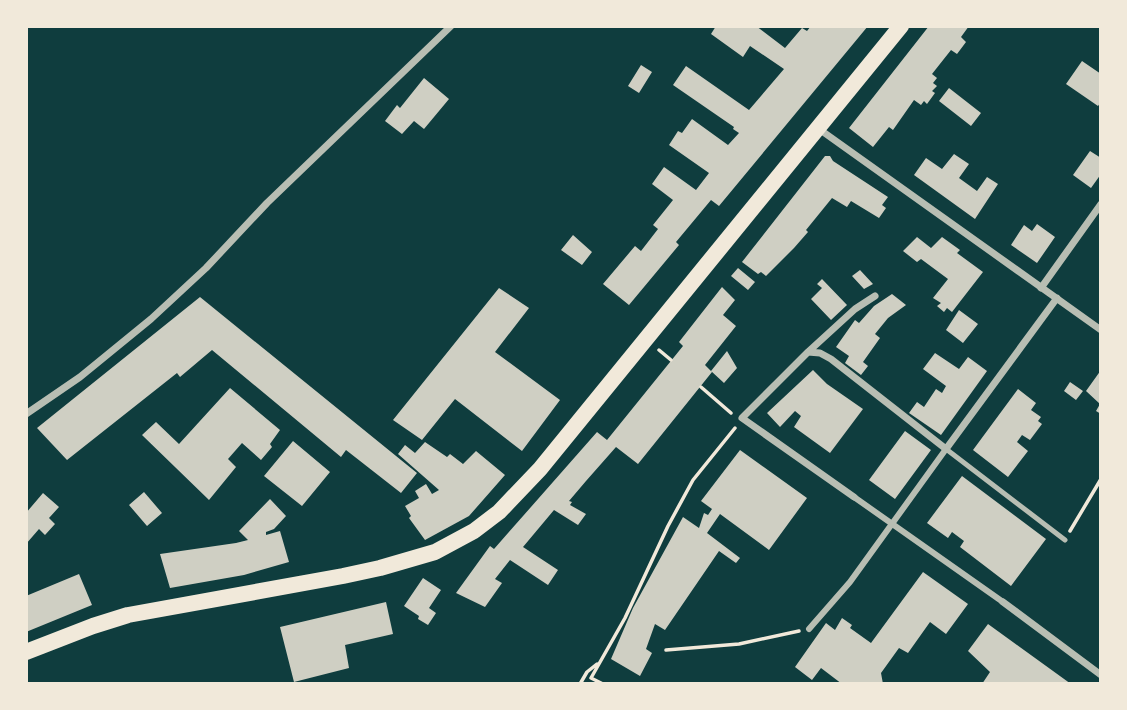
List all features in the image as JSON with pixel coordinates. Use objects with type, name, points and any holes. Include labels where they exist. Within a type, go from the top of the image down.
[{"type":"main road","points":[[26,652],[128,615],[380,568],[435,552],[474,531],[499,512],[540,468],[901,26]]},
{"type":"street","points":[[26,414],[80,377],[151,319],[451,26]]},
{"type":"street","points":[[817,128],[1101,330]]},
{"type":"street","points":[[1041,288],[1101,204]]},
{"type":"street","points":[[875,296],[855,309],[808,352],[741,420],[1003,602],[1101,675]]},
{"type":"street","points":[[809,629],[850,582],[1057,298]]},
{"type":"street","points":[[808,352],[831,359],[946,449]]},
{"type":"lane","points":[[946,449],[1065,540]]},
{"type":"path","points":[[603,684],[591,678],[625,618],[657,548],[693,480],[741,420],[701,387]]},
{"type":"path","points":[[1065,540],[1101,479]]},
{"type":"path","points":[[666,650],[739,643],[809,629]]},
{"type":"path","points":[[580,684],[599,662]]},
{"type":"building","points":[[716,26],[756,26],[785,48],[802,28],[807,31],[811,26],[868,26],[719,206],[711,200],[676,242],[679,245],[629,305],[603,284],[635,246],[641,251],[658,229],[653,225],[673,200],[652,184],[664,167],[696,190],[709,173],[669,145],[678,131],[682,133],[692,119],[728,145],[739,133],[673,85],[686,66],[749,110],[784,69],[750,46],[743,57],[711,34]]},
{"type":"building","points":[[929,26],[969,26],[961,37],[966,42],[957,54],[951,50],[932,74],[937,78],[933,83],[937,86],[927,104],[924,101],[921,105],[914,100],[893,130],[889,127],[873,147],[849,128]]},
{"type":"building","points":[[1082,61],[1101,74],[1101,102],[1098,106],[1066,84]]},
{"type":"building","points":[[641,65],[652,72],[639,93],[628,86]]},
{"type":"building","points":[[424,78],[449,99],[424,129],[414,121],[402,134],[385,121],[397,105],[400,108]]},
{"type":"building","points":[[949,88],[981,113],[971,126],[939,101]]},
{"type":"building","points":[[1090,151],[1101,158],[1101,174],[1091,188],[1073,175]]},
{"type":"building","points":[[954,154],[969,164],[959,178],[977,191],[987,177],[998,184],[975,219],[914,175],[926,158],[942,169]]},
{"type":"building","points":[[825,156],[830,156],[833,161],[888,197],[882,205],[886,208],[879,218],[851,201],[847,207],[832,198],[794,248],[766,276],[761,272],[758,274],[742,262]]},
{"type":"building","points":[[1037,224],[1055,237],[1037,263],[1011,245],[1024,225],[1032,231]]},
{"type":"building","points":[[573,235],[592,252],[582,265],[561,250]]},
{"type":"building","points":[[917,237],[931,248],[942,237],[960,250],[957,253],[983,272],[952,312],[947,308],[944,312],[937,306],[941,303],[933,298],[948,279],[921,259],[917,262],[903,251]]},
{"type":"building","points":[[738,268],[755,282],[748,290],[731,276]]},
{"type":"building","points":[[860,270],[873,284],[864,289],[852,276]]},
{"type":"building","points":[[822,279],[847,305],[831,320],[811,299],[822,288],[817,284]]},
{"type":"building","points":[[722,287],[735,300],[723,315],[736,326],[705,365],[712,372],[638,464],[616,447],[586,481],[569,501],[572,502],[570,505],[586,514],[578,525],[554,510],[523,547],[558,570],[548,585],[510,560],[495,579],[502,583],[485,607],[456,593],[490,546],[494,549],[597,432],[607,440],[683,346],[679,342]]},
{"type":"building","points":[[499,288],[529,308],[495,352],[560,400],[522,451],[455,399],[422,440],[393,420]]},
{"type":"building","points":[[892,294],[906,305],[888,318],[875,334],[880,338],[863,362],[868,366],[861,375],[845,363],[849,356],[836,347],[855,320],[859,323],[874,306]]},
{"type":"building","points":[[200,297],[417,473],[401,493],[346,450],[341,457],[212,350],[180,377],[177,373],[67,460],[37,428]]},
{"type":"building","points":[[959,310],[978,324],[963,343],[946,330]]},
{"type":"building","points":[[727,351],[737,368],[724,383],[711,371]]},
{"type":"building","points":[[935,353],[959,369],[968,357],[987,371],[941,435],[909,413],[917,402],[924,407],[936,389],[942,393],[946,386],[923,369]]},
{"type":"building","points":[[813,370],[827,384],[863,409],[830,453],[794,427],[801,416],[795,411],[780,427],[767,413]]},
{"type":"building","points":[[1101,370],[1101,414],[1096,411],[1100,404],[1086,391]]},
{"type":"building","points":[[1070,382],[1083,391],[1076,400],[1064,391]]},
{"type":"building","points":[[230,388],[280,430],[270,444],[272,447],[261,460],[242,443],[228,459],[236,467],[209,500],[142,435],[156,422],[179,444]]},
{"type":"building","points":[[1018,389],[1036,403],[1031,410],[1041,417],[1038,421],[1042,424],[1030,440],[1022,435],[1017,442],[1028,451],[1008,477],[973,450]]},
{"type":"building","points":[[905,431],[931,450],[895,499],[869,480]]},
{"type":"building","points":[[293,441],[330,472],[302,506],[264,476]]},
{"type":"building","points":[[425,442],[447,457],[450,454],[463,464],[476,451],[505,475],[469,516],[425,540],[409,518],[411,516],[405,506],[419,498],[415,491],[426,484],[432,494],[439,490],[398,454],[405,445],[415,453]]},
{"type":"building","points":[[740,450],[807,498],[769,550],[720,514],[707,533],[740,558],[736,563],[719,551],[665,630],[655,624],[646,649],[652,653],[640,676],[611,659],[633,608],[683,517],[699,528],[704,513],[708,515],[712,509],[701,501]]},
{"type":"building","points":[[962,476],[1046,539],[1011,586],[960,547],[964,541],[952,532],[948,538],[927,523]]},
{"type":"building","points":[[144,492],[162,513],[147,526],[129,505]]},
{"type":"building","points":[[43,493],[59,507],[49,518],[55,524],[45,535],[39,529],[26,544],[26,513]]},
{"type":"building","points":[[270,499],[286,516],[274,529],[266,532],[266,535],[280,531],[289,562],[244,575],[170,588],[160,554],[248,540],[239,531]]},
{"type":"building","points":[[923,572],[968,604],[946,634],[930,622],[908,653],[899,648],[881,673],[883,684],[842,684],[821,668],[812,680],[795,667],[826,623],[835,630],[842,618],[852,625],[850,628],[871,643]]},
{"type":"building","points":[[79,574],[92,605],[26,632],[26,596]]},
{"type":"building","points":[[423,578],[441,590],[429,608],[436,613],[428,625],[404,606]]},
{"type":"building","points":[[386,602],[393,634],[345,645],[349,668],[294,682],[280,627]]},
{"type":"building","points":[[988,624],[1071,684],[982,684],[990,672],[968,651]]}]
